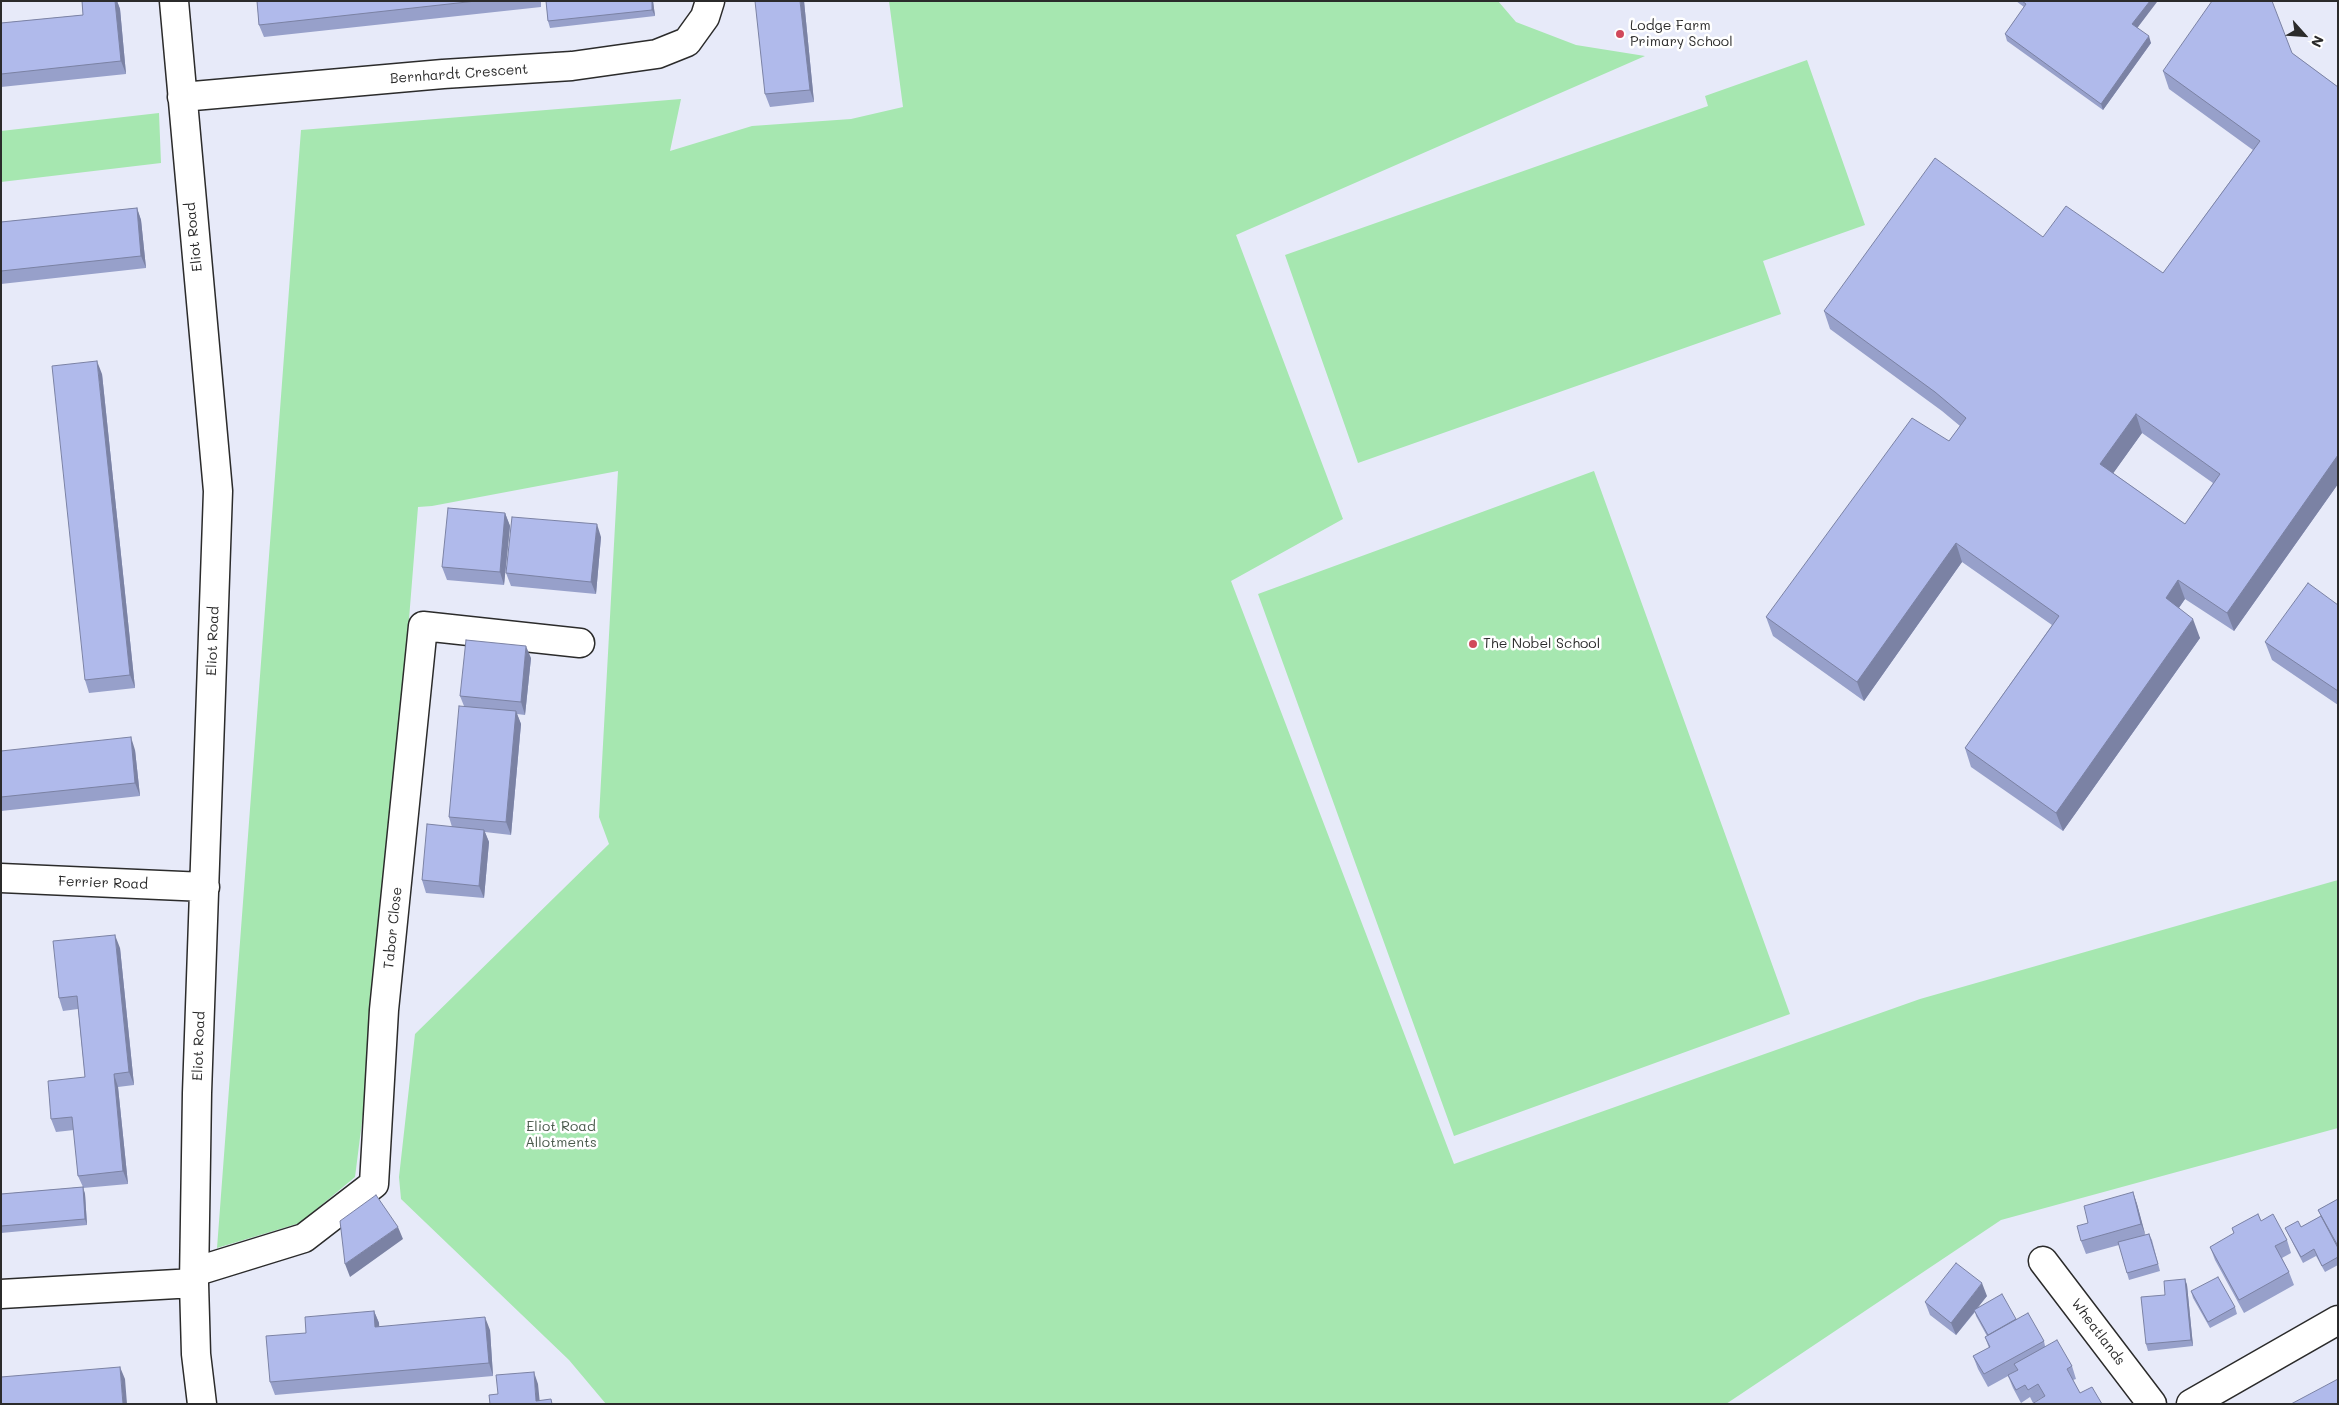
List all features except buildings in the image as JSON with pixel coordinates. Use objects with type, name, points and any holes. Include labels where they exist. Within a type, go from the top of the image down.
[{"type":"street","name":"Eliot Road","points":[[174,1],[218,491],[197,1093],[194,1278],[196,1354],[202,1404]]},
{"type":"street","name":"Bernhardt Crescent","points":[[182,98],[443,74],[572,66],[657,54],[687,42],[705,17],[710,1]]},
{"type":"street","name":"Tabor Close","points":[[194,1278],[304,1238],[374,1184],[384,1010],[423,626],[580,642]]},
{"type":"street","name":"Ferrier Road","points":[[1,878],[205,887]]},
{"type":"street","name":"Wheatlands","points":[[2043,1261],[2152,1404]]},
{"type":"street","points":[[1,1294],[194,1278]]},
{"type":"street","points":[[2191,1404],[2338,1320]]},
{"type":"green space","name":"Eliot Road Allotments","points":[[889,1],[1498,1],[1516,22],[1576,45],[1645,56],[1236,235],[1343,519],[1231,581],[1454,1164],[1920,999],[2338,880],[2338,1128],[2001,1220],[1726,1404],[606,1404],[569,1360],[401,1199],[399,1177],[415,1034],[609,844],[599,817],[618,471],[418,507],[380,980],[355,1177],[300,1223],[217,1248],[301,130],[681,99],[670,151],[752,126],[851,119],[903,107]]},
{"type":"green space","points":[[1807,60],[1865,225],[1763,261],[1781,314],[1358,463],[1285,255],[1708,106],[1705,96]]},
{"type":"green space","points":[[159,113],[161,163],[1,182],[1,131]]},
{"type":"green space","points":[[1594,471],[1790,1014],[1454,1136],[1258,594]]},
{"type":"place","name":"Lodge Farm Primary School","points":[[1620,34]]},
{"type":"place","name":"The Nobel School","points":[[1473,644]]}]
